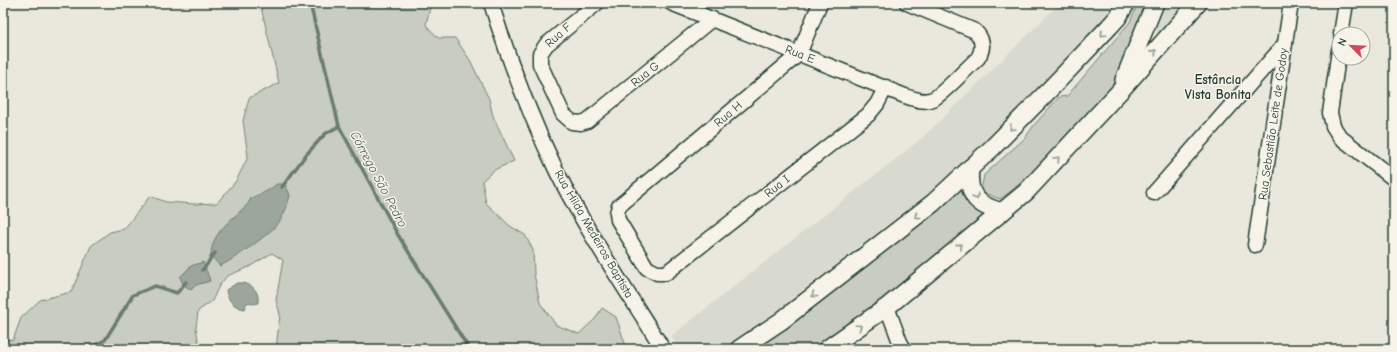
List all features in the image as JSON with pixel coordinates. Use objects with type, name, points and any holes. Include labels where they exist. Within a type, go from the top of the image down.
[{"type":"main road","points":[[739,349],[781,320],[932,203],[1054,86],[1110,27],[1126,3]]},
{"type":"main road","points":[[1120,91],[1155,3]]},
{"type":"main road","points":[[827,349],[887,307],[1026,192],[1120,91],[1198,3]]},
{"type":"main road","points":[[970,168],[969,181],[976,198],[980,203],[988,208],[1002,212]]},
{"type":"street","name":"Rua Hilda Medeiros Baptista","points":[[492,3],[520,87],[538,132],[558,173],[583,220],[663,349]]},
{"type":"street","name":"Rua F","points":[[575,122],[569,120],[563,114],[540,64],[540,54],[546,45],[597,3]]},
{"type":"street","name":"Rua E","points":[[671,3],[919,100],[930,100],[939,95],[978,58],[982,50],[980,37],[970,28],[907,3]]},
{"type":"street","name":"Rua H","points":[[657,273],[647,268],[618,220],[617,210],[622,202],[799,54],[820,3]]},
{"type":"street","name":"Rua Sebastião Leite de Godoy","points":[[1255,245],[1291,3]]},
{"type":"street","points":[[1342,26],[1346,3]]},
{"type":"street","name":"Rua G","points":[[575,122],[581,123],[587,121],[712,19]]},
{"type":"street","points":[[1154,193],[1285,44]]},
{"type":"street","points":[[1337,66],[1330,112],[1332,126],[1340,137],[1394,179]]},
{"type":"street","name":"Rua I","points":[[657,273],[666,273],[868,115],[877,104],[886,87]]},
{"type":"street","points":[[887,307],[904,349]]},
{"type":"shaded area","points":[[260,3],[431,3],[426,25],[438,38],[455,38],[470,60],[489,99],[493,116],[514,161],[494,170],[482,181],[486,203],[510,226],[525,235],[533,250],[534,274],[540,303],[556,325],[579,334],[595,319],[602,308],[616,317],[627,349],[276,349],[280,314],[276,300],[283,260],[272,253],[249,267],[227,276],[219,286],[212,301],[198,311],[196,328],[200,349],[3,349],[3,339],[13,340],[21,318],[40,300],[71,292],[91,246],[110,232],[124,229],[150,196],[166,202],[195,204],[217,203],[236,181],[248,157],[243,121],[249,98],[279,83]]},
{"type":"shaded area","points":[[1060,3],[1115,3],[1081,48],[945,180],[779,309],[724,349],[680,349],[671,336],[922,138]]},
{"type":"shaded area","points":[[1138,3],[1148,3],[1111,89],[1059,150],[1011,191],[1000,199],[984,193],[982,185],[984,175],[1025,138],[1034,125],[1059,97],[1067,96],[1130,22]]},
{"type":"shaded area","points":[[1161,3],[1189,3],[1162,32],[1154,32],[1151,26]]},
{"type":"shaded area","points":[[277,184],[285,184],[290,195],[280,221],[252,246],[220,266],[211,256],[212,247],[219,233],[248,204],[251,198],[267,191]]},
{"type":"shaded area","points":[[963,186],[989,215],[892,295],[817,349],[753,349]]},
{"type":"shaded area","points":[[203,262],[210,281],[196,285],[191,290],[183,284],[180,277],[191,266]]},
{"type":"shaded area","points":[[237,283],[246,284],[253,287],[257,294],[258,303],[253,304],[249,302],[245,305],[245,309],[232,303],[226,290]]},
{"type":"waterway","name":"Córrego São Pedro","points":[[310,3],[339,126],[398,235],[469,349]]},
{"type":"waterway","points":[[282,187],[305,156],[325,134],[339,126]]},
{"type":"waterway","points":[[202,270],[215,253]]},
{"type":"waterway","points":[[87,349],[105,340],[133,295],[155,286],[177,293],[186,282]]},
{"type":"district","name":"Estância Vista Bonita","points":[[1218,86]]}]
